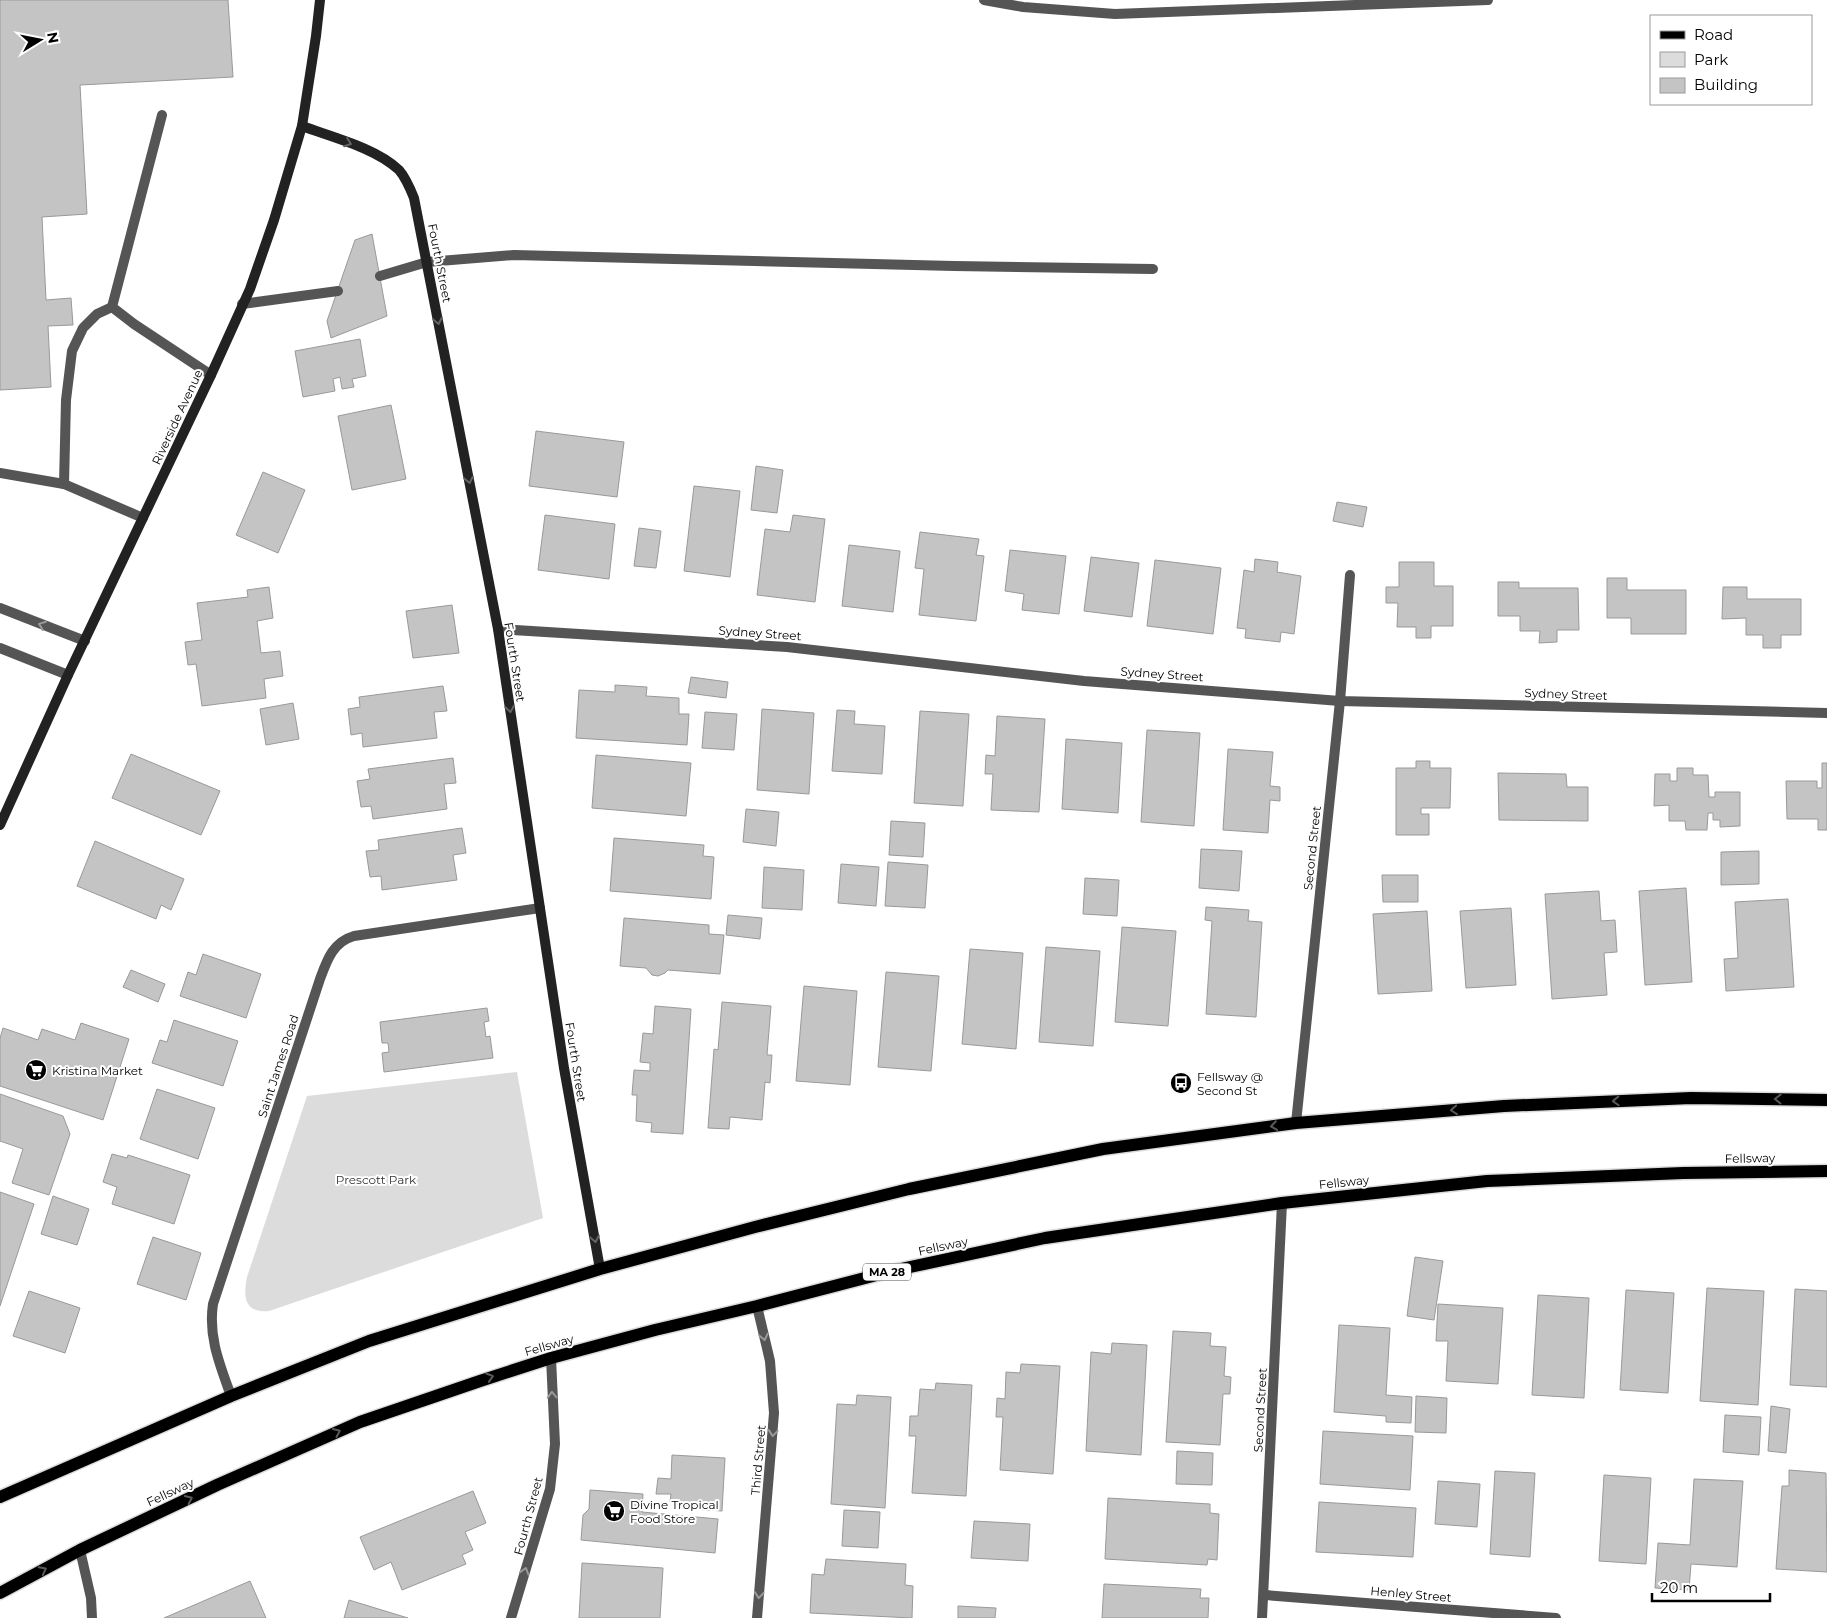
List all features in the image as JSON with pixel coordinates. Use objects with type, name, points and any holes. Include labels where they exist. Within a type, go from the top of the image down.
[{"type":"main road","points":[[0,1497],[231,1396],[369,1342],[600,1269],[755,1227],[909,1189],[1103,1149],[1296,1123],[1504,1106],[1691,1098],[1827,1100]]},
{"type":"main road","name":"Fellsway","points":[[0,1593],[80,1550],[217,1485],[360,1422],[551,1358],[896,1270],[1045,1238],[1282,1202],[1487,1181],[1684,1173],[1827,1172]]},
{"type":"street","name":"Riverside Avenue","points":[[0,825],[68,675],[211,375],[242,304],[274,220],[302,126],[320,0]]},
{"type":"street","points":[[984,0],[1023,7],[1115,14],[1488,0]]},
{"type":"street","points":[[112,307],[162,115]]},
{"type":"street","name":"Fourth Street","points":[[302,126],[369,151],[399,170],[414,198],[498,629],[564,1068],[600,1269]]},
{"type":"street","points":[[380,276],[427,262],[514,255],[1153,269]]},
{"type":"street","points":[[242,304],[338,291]]},
{"type":"street","points":[[112,307],[134,324],[211,375]]},
{"type":"street","points":[[64,484],[66,400],[72,350],[83,328],[97,314],[112,307]]},
{"type":"street","points":[[0,473],[64,484],[144,518]]},
{"type":"street","name":"Second Street","points":[[1296,1123],[1340,701],[1350,575]]},
{"type":"street","points":[[0,608],[85,642]]},
{"type":"street","name":"Sydney Street","points":[[498,629],[788,647],[1084,681],[1340,701],[1827,713]]},
{"type":"street","points":[[0,648],[68,675]]},
{"type":"street","name":"Saint James Road","points":[[231,1396],[214,1349],[211,1318],[213,1304],[320,979],[334,948],[341,941],[354,936],[540,908]]},
{"type":"street","name":"Second Street","points":[[1262,1618],[1282,1202]]},
{"type":"street","name":"Third Street","points":[[757,1306],[770,1361],[774,1413],[757,1618]]},
{"type":"street","name":"Fourth Street","points":[[511,1618],[550,1489],[555,1444],[551,1358]]},
{"type":"street","points":[[80,1550],[90,1590],[92,1618]]},
{"type":"street","name":"Henley Street","points":[[1264,1595],[1556,1618]]},
{"type":"green space","name":"Prescott Park","points":[[517,1072],[543,1218],[269,1311],[261,1311],[250,1306],[247,1302],[245,1291],[247,1277],[307,1096]]},
{"type":"building","points":[[0,0],[228,0],[233,77],[80,85],[87,214],[42,217],[46,300],[71,298],[73,325],[48,326],[51,387],[0,390]]},
{"type":"building","points":[[372,234],[387,316],[331,338],[327,321],[355,240]]},
{"type":"building","points":[[360,339],[366,376],[352,379],[354,387],[342,389],[340,377],[333,379],[335,391],[303,397],[295,351]]},
{"type":"building","points":[[391,405],[406,479],[352,490],[338,416]]},
{"type":"building","points":[[536,431],[624,442],[617,497],[529,486]]},
{"type":"building","points":[[756,466],[783,470],[777,513],[751,510]]},
{"type":"building","points":[[263,472],[305,490],[278,553],[236,535]]},
{"type":"building","points":[[694,486],[740,491],[730,577],[684,571]]},
{"type":"building","points":[[1337,502],[1367,507],[1363,527],[1333,521]]},
{"type":"building","points":[[545,515],[615,524],[609,579],[538,570]]},
{"type":"building","points":[[793,515],[825,519],[815,602],[757,595],[765,529],[790,532]]},
{"type":"building","points":[[639,528],[661,531],[656,568],[634,566]]},
{"type":"building","points":[[920,532],[979,539],[976,555],[984,556],[976,621],[919,615],[924,569],[915,568]]},
{"type":"building","points":[[849,545],[900,551],[893,612],[842,606]]},
{"type":"building","points":[[1010,550],[1066,556],[1059,614],[1022,610],[1024,594],[1005,591]]},
{"type":"building","points":[[1091,557],[1139,563],[1132,617],[1084,611]]},
{"type":"building","points":[[1255,559],[1278,562],[1277,572],[1301,576],[1294,634],[1281,632],[1280,642],[1245,638],[1246,629],[1237,628],[1244,570],[1254,572]]},
{"type":"building","points":[[1155,560],[1221,568],[1213,634],[1147,626]]},
{"type":"building","points":[[1399,562],[1434,562],[1434,586],[1453,586],[1453,626],[1431,626],[1431,638],[1416,638],[1416,627],[1397,627],[1398,603],[1386,603],[1386,587],[1399,587]]},
{"type":"building","points":[[1607,578],[1627,578],[1627,590],[1686,590],[1686,634],[1631,634],[1631,618],[1607,618]]},
{"type":"building","points":[[1498,582],[1519,582],[1519,588],[1578,588],[1579,630],[1557,630],[1557,642],[1539,643],[1540,631],[1520,631],[1520,616],[1498,616]]},
{"type":"building","points":[[269,587],[273,618],[257,621],[261,653],[280,651],[283,676],[264,679],[266,698],[202,706],[196,664],[188,665],[185,642],[202,640],[197,603],[248,597],[247,590]]},
{"type":"building","points":[[1723,587],[1747,587],[1747,599],[1801,599],[1801,635],[1781,635],[1781,648],[1763,648],[1763,635],[1746,635],[1746,618],[1722,619]]},
{"type":"building","points":[[452,605],[459,653],[413,658],[406,611]]},
{"type":"building","points":[[691,677],[728,682],[726,698],[688,693]]},
{"type":"building","points":[[615,685],[647,687],[646,696],[679,698],[679,714],[689,714],[687,745],[576,738],[579,690],[615,692]]},
{"type":"building","points":[[443,686],[447,711],[434,712],[437,738],[363,747],[362,733],[351,735],[348,709],[360,707],[359,697]]},
{"type":"building","points":[[293,703],[299,739],[266,745],[260,709]]},
{"type":"building","points":[[762,709],[814,713],[809,794],[757,790]]},
{"type":"building","points":[[837,710],[855,711],[854,724],[885,726],[882,774],[832,771]]},
{"type":"building","points":[[920,711],[969,714],[963,806],[914,803]]},
{"type":"building","points":[[705,712],[737,714],[734,750],[702,748]]},
{"type":"building","points":[[997,716],[1045,719],[1039,812],[991,810],[993,774],[985,774],[986,755],[995,756]]},
{"type":"building","points":[[1147,730],[1200,733],[1194,826],[1141,822]]},
{"type":"building","points":[[1066,739],[1122,743],[1118,813],[1062,809]]},
{"type":"building","points":[[1228,749],[1273,752],[1270,786],[1280,787],[1280,801],[1270,800],[1268,833],[1223,830]]},
{"type":"building","points":[[131,754],[220,791],[201,835],[112,798]]},
{"type":"building","points":[[596,755],[691,763],[686,816],[592,808]]},
{"type":"building","points":[[453,758],[456,783],[444,784],[447,809],[373,819],[371,806],[361,807],[357,781],[370,779],[368,769]]},
{"type":"building","points":[[1416,761],[1430,761],[1430,768],[1451,768],[1450,808],[1421,808],[1421,814],[1429,814],[1429,835],[1396,835],[1396,768],[1416,768]]},
{"type":"building","points":[[1822,763],[1827,763],[1827,830],[1818,830],[1818,819],[1787,819],[1786,781],[1817,781],[1817,788],[1822,788]]},
{"type":"building","points":[[1677,768],[1693,768],[1693,775],[1708,775],[1709,797],[1715,797],[1715,792],[1740,792],[1740,826],[1720,827],[1720,820],[1713,820],[1713,813],[1708,813],[1707,830],[1686,830],[1685,821],[1669,821],[1669,805],[1654,806],[1655,774],[1670,774],[1670,781],[1677,781]]},
{"type":"building","points":[[1498,773],[1566,774],[1567,787],[1588,787],[1588,821],[1499,820]]},
{"type":"building","points":[[746,809],[779,812],[776,846],[743,842]]},
{"type":"building","points":[[891,821],[925,823],[923,857],[889,855]]},
{"type":"building","points":[[462,828],[466,853],[453,855],[457,880],[382,890],[381,876],[370,877],[366,851],[379,850],[378,840]]},
{"type":"building","points":[[614,838],[704,845],[703,856],[714,857],[711,899],[610,891]]},
{"type":"building","points":[[95,841],[184,879],[171,910],[161,905],[156,919],[77,886]]},
{"type":"building","points":[[1201,849],[1242,851],[1239,891],[1199,888]]},
{"type":"building","points":[[1759,851],[1759,884],[1721,885],[1721,852]]},
{"type":"building","points":[[888,862],[928,865],[925,908],[885,906]]},
{"type":"building","points":[[841,864],[879,867],[876,906],[838,903]]},
{"type":"building","points":[[764,867],[804,870],[802,910],[762,908]]},
{"type":"building","points":[[1382,875],[1418,875],[1418,902],[1383,902]]},
{"type":"building","points":[[1085,878],[1119,880],[1117,916],[1083,914]]},
{"type":"building","points":[[1686,888],[1692,982],[1645,985],[1639,891]]},
{"type":"building","points":[[1599,891],[1601,921],[1615,920],[1617,952],[1604,953],[1607,995],[1552,999],[1545,894]]},
{"type":"building","points":[[1788,899],[1794,987],[1726,991],[1724,959],[1738,958],[1735,902]]},
{"type":"building","points":[[1206,907],[1249,910],[1248,921],[1262,922],[1256,1017],[1206,1014],[1212,921],[1205,920]]},
{"type":"building","points":[[1511,908],[1516,985],[1466,988],[1460,911]]},
{"type":"building","points":[[1427,911],[1432,991],[1378,994],[1373,914]]},
{"type":"building","points":[[728,915],[762,918],[760,939],[726,935]]},
{"type":"building","points":[[624,918],[709,925],[709,934],[724,935],[720,974],[668,970],[658,976],[652,975],[646,968],[620,966]]},
{"type":"building","points":[[1122,927],[1176,931],[1168,1026],[1115,1022]]},
{"type":"building","points":[[1046,947],[1100,951],[1093,1046],[1039,1042]]},
{"type":"building","points":[[970,949],[1023,953],[1016,1049],[962,1044]]},
{"type":"building","points":[[203,954],[261,974],[246,1018],[180,996],[188,972],[196,975]]},
{"type":"building","points":[[131,970],[165,984],[158,1002],[123,987]]},
{"type":"building","points":[[886,972],[939,976],[931,1071],[878,1067]]},
{"type":"building","points":[[804,986],[857,991],[850,1085],[796,1081]]},
{"type":"building","points":[[722,1002],[771,1006],[767,1055],[772,1055],[770,1083],[765,1082],[762,1120],[730,1117],[729,1129],[708,1128],[714,1049],[718,1050]]},
{"type":"building","points":[[655,1006],[691,1009],[683,1134],[651,1132],[652,1123],[636,1121],[637,1095],[632,1095],[634,1070],[650,1071],[650,1063],[640,1062],[643,1033],[653,1034]]},
{"type":"building","points":[[487,1008],[489,1021],[484,1022],[486,1037],[490,1036],[493,1058],[384,1072],[382,1053],[389,1052],[388,1043],[382,1043],[380,1022]]},
{"type":"building","points":[[174,1020],[238,1041],[223,1086],[152,1063],[160,1040],[167,1042]]},
{"type":"building","points":[[81,1023],[129,1039],[103,1120],[0,1086],[0,1038],[3,1028],[38,1040],[42,1029],[75,1040]]},
{"type":"building","points":[[157,1089],[215,1108],[198,1159],[140,1139]]},
{"type":"building","points":[[0,1094],[63,1116],[70,1134],[49,1195],[12,1183],[23,1149],[0,1141]]},
{"type":"building","points":[[112,1154],[127,1158],[128,1155],[190,1175],[174,1224],[112,1204],[117,1187],[103,1182]]},
{"type":"building","points":[[0,1192],[34,1204],[0,1306]]},
{"type":"building","points":[[53,1196],[89,1209],[77,1245],[41,1234]]},
{"type":"building","points":[[153,1237],[201,1253],[186,1300],[137,1284]]},
{"type":"building","points":[[1415,1257],[1443,1261],[1434,1320],[1407,1316]]},
{"type":"building","points":[[1707,1288],[1764,1291],[1758,1405],[1700,1401]]},
{"type":"building","points":[[1795,1289],[1827,1291],[1827,1387],[1790,1385]]},
{"type":"building","points":[[1626,1290],[1674,1293],[1668,1393],[1620,1390]]},
{"type":"building","points":[[29,1291],[80,1308],[65,1353],[13,1336]]},
{"type":"building","points":[[1538,1295],[1589,1298],[1584,1398],[1532,1395]]},
{"type":"building","points":[[1438,1304],[1503,1308],[1498,1384],[1446,1381],[1448,1341],[1436,1341]]},
{"type":"building","points":[[1339,1325],[1390,1328],[1386,1395],[1412,1397],[1411,1423],[1386,1422],[1386,1416],[1334,1412]]},
{"type":"building","points":[[1173,1331],[1211,1333],[1210,1346],[1226,1347],[1224,1376],[1231,1377],[1230,1394],[1223,1394],[1220,1445],[1166,1442]]},
{"type":"building","points":[[1112,1343],[1147,1345],[1141,1455],[1086,1451],[1091,1352],[1111,1354]]},
{"type":"building","points":[[1021,1364],[1060,1366],[1053,1474],[1000,1470],[1003,1417],[996,1417],[997,1398],[1005,1399],[1006,1372],[1020,1373]]},
{"type":"building","points":[[936,1383],[972,1385],[966,1496],[912,1493],[916,1436],[909,1436],[910,1416],[918,1416],[920,1389],[935,1390]]},
{"type":"building","points":[[857,1395],[891,1397],[885,1508],[831,1504],[837,1404],[856,1405]]},
{"type":"building","points":[[1416,1396],[1447,1398],[1446,1433],[1415,1432]]},
{"type":"building","points":[[1771,1406],[1790,1409],[1786,1453],[1768,1451]]},
{"type":"building","points":[[1725,1415],[1761,1417],[1759,1455],[1723,1452]]},
{"type":"building","points":[[1323,1431],[1413,1436],[1410,1490],[1320,1484]]},
{"type":"building","points":[[1177,1451],[1213,1453],[1212,1485],[1176,1484]]},
{"type":"building","points":[[672,1455],[725,1458],[722,1511],[676,1508],[676,1502],[670,1502],[671,1494],[656,1494],[658,1478],[671,1479]]},
{"type":"building","points":[[1789,1470],[1826,1473],[1827,1572],[1776,1569],[1782,1486],[1789,1486]]},
{"type":"building","points":[[1495,1471],[1535,1473],[1530,1557],[1490,1554]]},
{"type":"building","points":[[1604,1475],[1651,1478],[1646,1564],[1599,1561]]},
{"type":"building","points":[[1694,1479],[1743,1481],[1737,1567],[1691,1564],[1689,1590],[1655,1588],[1658,1543],[1690,1545]]},
{"type":"building","points":[[1438,1481],[1480,1484],[1477,1527],[1435,1524]]},
{"type":"building","points":[[590,1490],[643,1494],[642,1512],[718,1519],[715,1553],[581,1540],[583,1515],[589,1509]]},
{"type":"building","points":[[473,1491],[486,1523],[465,1532],[473,1550],[462,1555],[466,1564],[402,1590],[391,1562],[374,1570],[360,1537]]},
{"type":"building","points":[[1108,1498],[1210,1504],[1210,1513],[1219,1514],[1217,1560],[1208,1559],[1207,1565],[1105,1559]]},
{"type":"building","points":[[1319,1502],[1416,1508],[1413,1557],[1316,1552]]},
{"type":"building","points":[[844,1510],[880,1512],[878,1548],[842,1546]]},
{"type":"building","points":[[974,1521],[1030,1524],[1028,1561],[971,1558]]},
{"type":"building","points":[[826,1559],[906,1564],[905,1585],[913,1586],[912,1618],[810,1613],[812,1574],[824,1575]]},
{"type":"building","points":[[582,1563],[663,1568],[660,1618],[579,1618]]},
{"type":"building","points":[[250,1581],[266,1618],[164,1618]]},
{"type":"building","points":[[1104,1584],[1201,1589],[1200,1598],[1209,1598],[1208,1618],[1102,1618]]},
{"type":"building","points":[[349,1600],[408,1618],[344,1618]]},
{"type":"building","points":[[958,1606],[996,1608],[995,1618],[958,1618]]},
{"type":"place","name":"Kristina Market","points":[[36,1070]]},
{"type":"place","name":"Fellsway @ Second St","points":[[1181,1083]]},
{"type":"place","name":"Divine Tropical Food Store","points":[[614,1511]]}]
